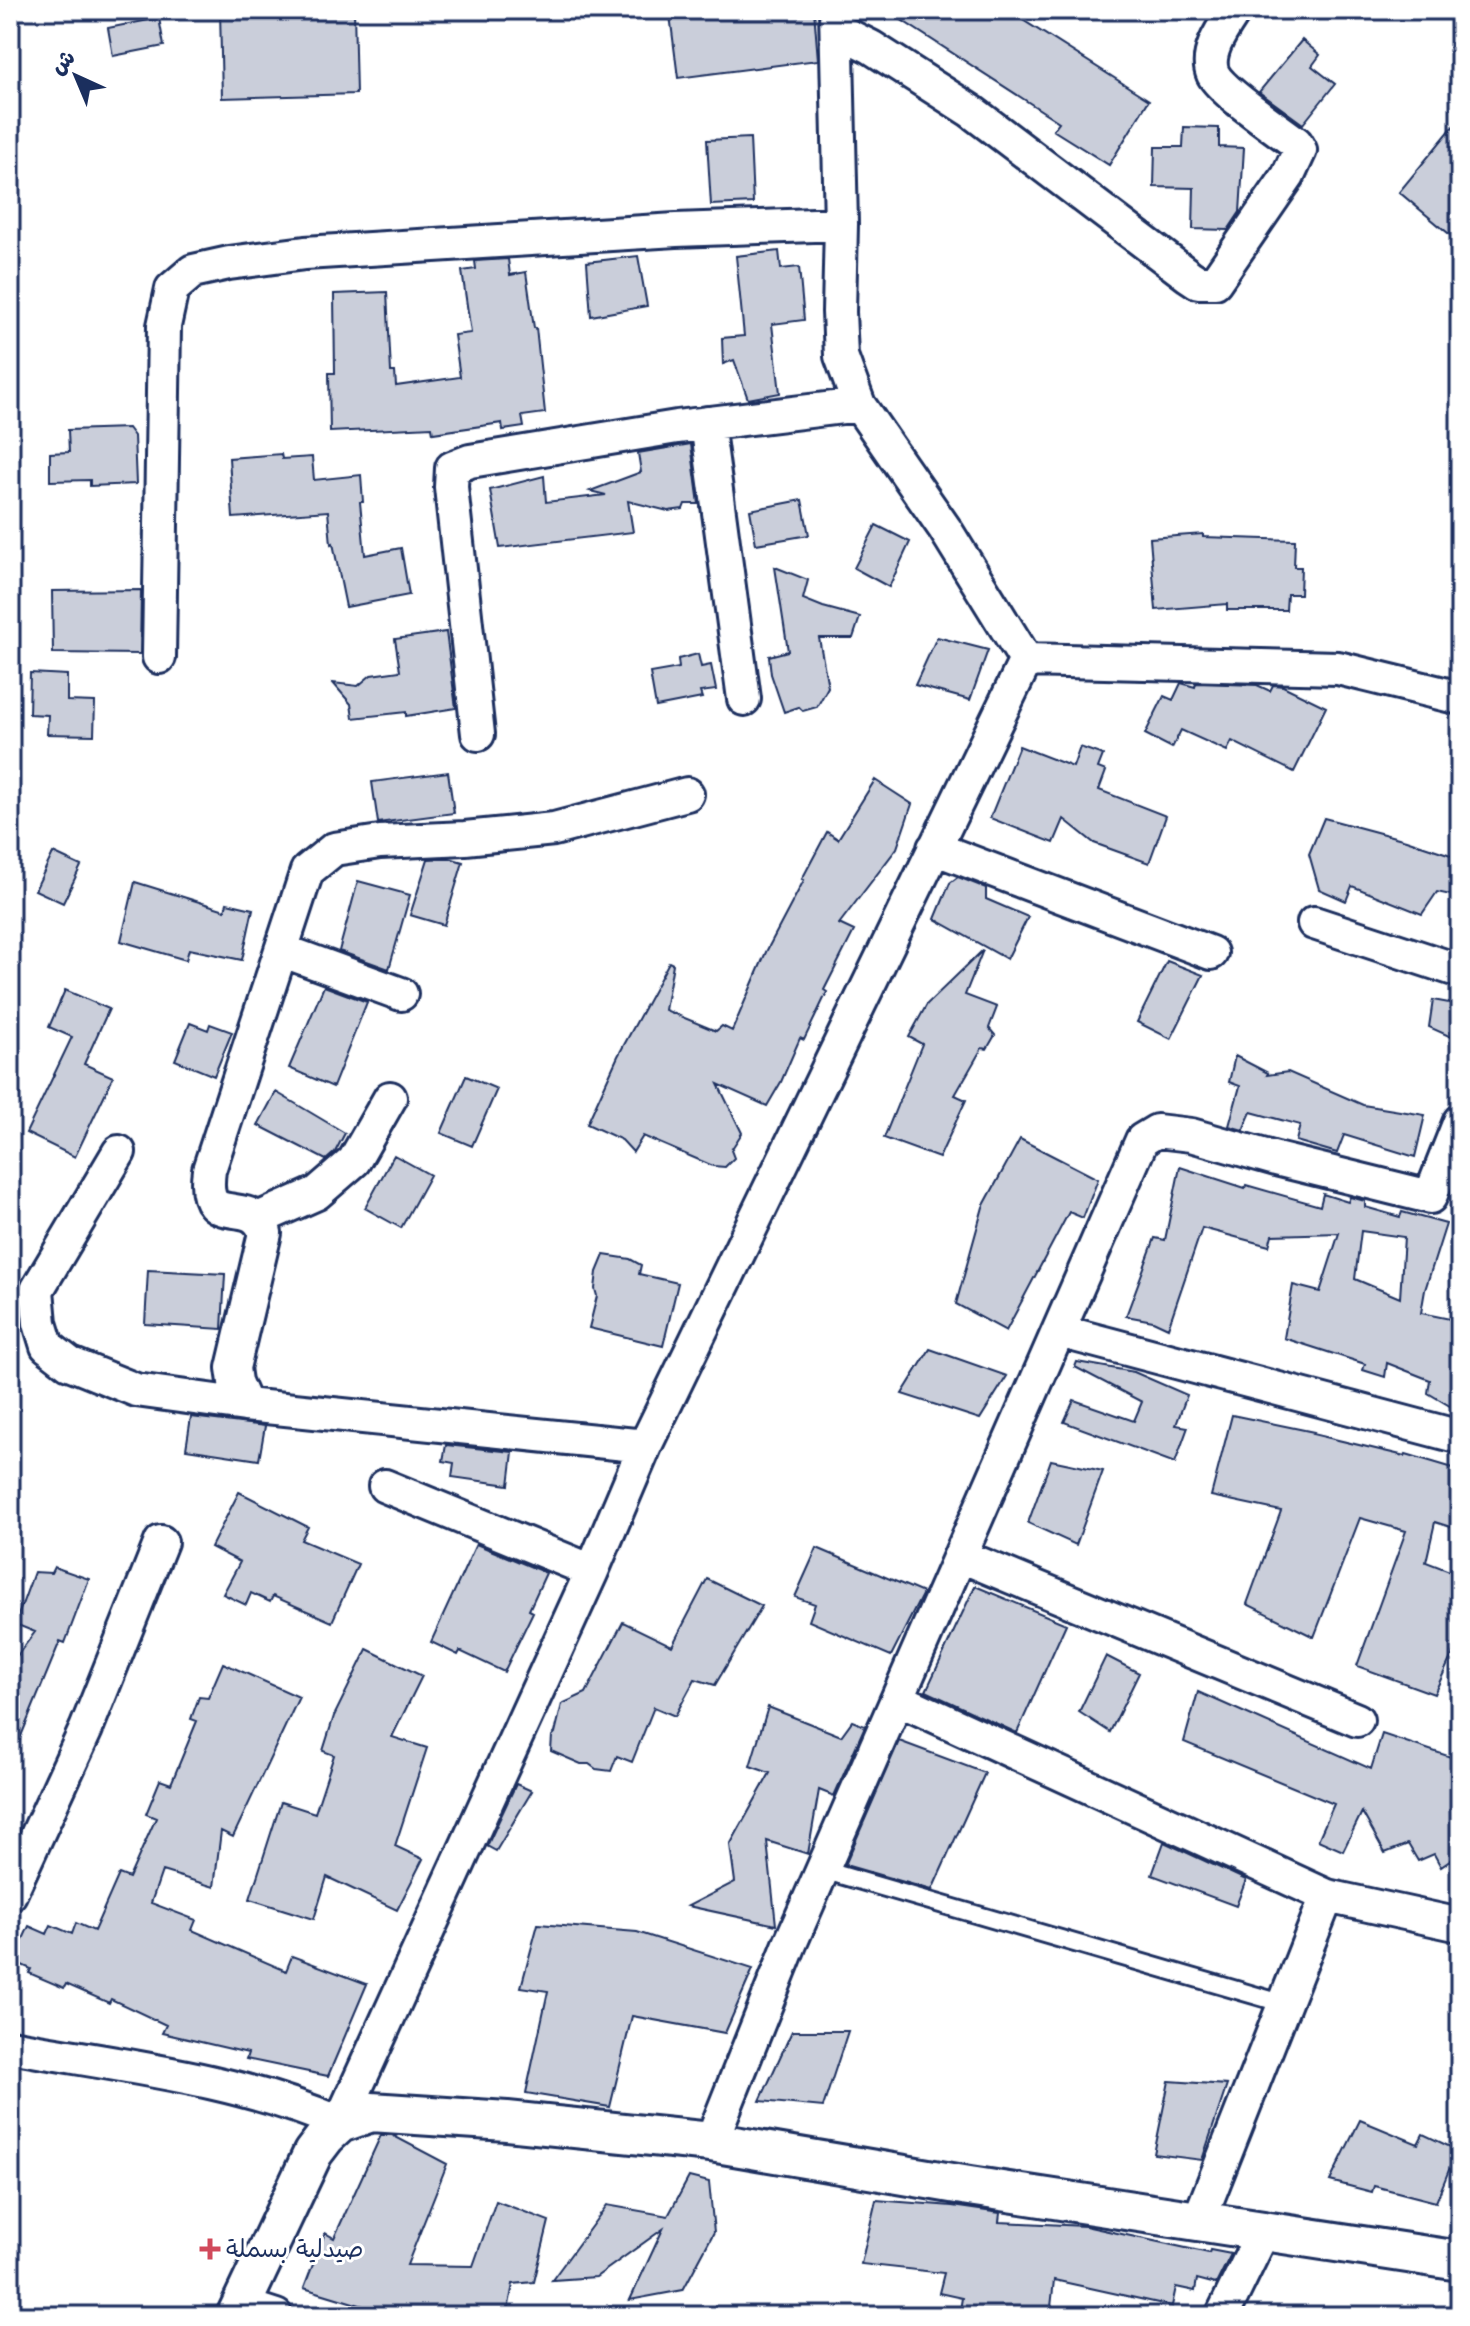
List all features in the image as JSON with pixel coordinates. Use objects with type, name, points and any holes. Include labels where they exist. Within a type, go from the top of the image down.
[{"type":"street","points":[[837,20],[871,47],[971,111],[1189,276],[1206,284],[1215,282],[1288,176],[1300,150],[1296,143],[1224,88],[1212,73],[1212,57],[1218,37],[1235,10]]},
{"type":"street","points":[[837,20],[841,356],[859,405],[945,529],[1026,660]]},
{"type":"street","points":[[159,657],[164,326],[172,289],[193,271],[305,253],[676,230],[841,224]]},
{"type":"street","points":[[478,734],[451,487],[452,468],[470,461],[707,423],[859,405]]},
{"type":"street","points":[[707,423],[744,699]]},
{"type":"street","points":[[1026,660],[1338,668],[1460,698]]},
{"type":"street","points":[[252,2312],[313,2153],[340,2123],[592,1571],[645,1446],[1026,660]]},
{"type":"street","points":[[245,1405],[235,1382],[233,1368],[265,1233],[253,1215],[217,1207],[208,1197],[206,1187],[307,871],[334,849],[380,842],[554,829],[687,794]]},
{"type":"street","points":[[934,848],[1211,953]]},
{"type":"street","points":[[1314,923],[1460,971]]},
{"type":"street","points":[[281,950],[401,994]]},
{"type":"street","points":[[258,1219],[317,1193],[354,1161],[390,1098]]},
{"type":"street","points":[[711,2142],[823,1870],[1142,1140],[1157,1131],[1191,1135],[1445,1200],[1460,1121]]},
{"type":"street","points":[[119,1152],[37,1290],[40,1323],[47,1346],[69,1363],[136,1390],[245,1405],[645,1446]]},
{"type":"street","points":[[1059,1331],[1460,1437]]},
{"type":"street","points":[[385,1486],[592,1571]]},
{"type":"street","points":[[10,1894],[86,1729],[161,1542]]},
{"type":"street","points":[[961,1556],[1357,1720]]},
{"type":"street","points":[[898,1699],[1327,1896],[1460,1925]]},
{"type":"street","points":[[1199,2220],[1327,1896]]},
{"type":"street","points":[[10,2046],[214,2084],[282,2101],[340,2123],[371,2112],[507,2121],[711,2142],[969,2186],[1460,2261]]},
{"type":"street","points":[[1222,2316],[1264,2230]]},
{"type":"lane","points":[[823,1870],[1285,2004]]},
{"type":"building","points":[[220,10],[354,10],[356,94],[222,98]]},
{"type":"building","points":[[706,10],[814,10],[818,60],[678,78],[670,15]]},
{"type":"building","points":[[886,10],[1007,10],[1149,100],[1109,165],[1053,130],[1059,122]]},
{"type":"building","points":[[159,18],[164,46],[113,56],[108,28]]},
{"type":"building","points":[[1302,40],[1320,55],[1312,66],[1335,84],[1303,124],[1259,92]]},
{"type":"building","points":[[1460,118],[1460,243],[1399,192]]},
{"type":"building","points":[[1184,127],[1219,128],[1219,147],[1244,148],[1240,212],[1228,230],[1193,229],[1194,188],[1154,187],[1155,147],[1183,147]]},
{"type":"building","points":[[750,138],[753,203],[711,205],[707,140]]},
{"type":"building","points":[[779,251],[781,269],[799,267],[804,320],[772,324],[780,393],[748,399],[734,360],[723,364],[722,338],[744,336],[736,256]]},
{"type":"building","points":[[638,256],[647,306],[591,316],[587,262]]},
{"type":"building","points":[[508,259],[510,275],[526,272],[536,328],[545,413],[522,416],[524,427],[503,430],[502,423],[433,433],[432,427],[330,432],[329,373],[335,373],[334,294],[387,292],[391,372],[395,372],[396,386],[460,377],[454,335],[471,333],[462,271],[476,269],[475,261]]},
{"type":"building","points":[[128,428],[134,436],[136,484],[90,486],[90,480],[50,481],[50,453],[69,452],[68,430]]},
{"type":"building","points":[[691,444],[699,504],[685,504],[683,509],[668,511],[628,501],[633,532],[500,548],[490,490],[544,476],[546,502],[606,495],[590,491],[641,472],[638,453]]},
{"type":"building","points":[[281,454],[282,459],[312,457],[314,480],[361,475],[365,555],[401,548],[409,595],[346,607],[331,544],[328,511],[233,518],[229,458]]},
{"type":"building","points":[[802,500],[809,535],[756,544],[750,510]]},
{"type":"building","points":[[876,525],[910,542],[889,587],[854,568]]},
{"type":"building","points":[[1203,534],[1203,537],[1295,540],[1294,567],[1301,567],[1300,594],[1287,594],[1286,610],[1227,610],[1227,604],[1156,610],[1150,538]]},
{"type":"building","points":[[775,567],[808,580],[803,599],[860,617],[853,638],[819,638],[828,687],[817,707],[803,711],[799,707],[784,712],[771,674],[769,656],[788,651]]},
{"type":"building","points":[[141,590],[140,654],[53,653],[52,591]]},
{"type":"building","points":[[446,632],[456,708],[406,716],[406,712],[353,718],[351,704],[333,683],[358,686],[371,675],[400,671],[395,639]]},
{"type":"building","points":[[937,637],[988,650],[970,700],[915,685]]},
{"type":"building","points":[[698,654],[701,667],[711,665],[716,690],[700,692],[702,698],[656,707],[650,673],[679,668],[678,659]]},
{"type":"building","points":[[30,673],[67,675],[67,701],[95,702],[94,735],[47,734],[48,715],[29,714]]},
{"type":"building","points":[[1181,683],[1195,687],[1196,683],[1257,685],[1270,691],[1273,685],[1283,686],[1326,707],[1294,772],[1232,741],[1227,751],[1181,730],[1172,748],[1145,734],[1164,696],[1173,700]]},
{"type":"building","points":[[1019,746],[1073,767],[1080,747],[1103,755],[1098,768],[1106,771],[1099,790],[1166,816],[1149,863],[1094,843],[1064,819],[1054,843],[990,818]]},
{"type":"building","points":[[448,772],[454,813],[378,823],[372,782]]},
{"type":"building","points":[[875,780],[912,804],[897,848],[839,924],[854,931],[824,990],[827,992],[804,1040],[800,1038],[767,1106],[718,1084],[742,1133],[731,1150],[734,1158],[725,1167],[713,1166],[643,1136],[633,1152],[622,1140],[587,1124],[618,1056],[669,962],[673,964],[665,1010],[716,1031],[722,1026],[732,1031],[766,952],[827,832],[838,839]]},
{"type":"building","points":[[1324,818],[1460,858],[1460,897],[1437,892],[1422,914],[1352,886],[1346,901],[1319,889],[1309,854]]},
{"type":"building","points":[[53,853],[81,866],[63,903],[35,890]]},
{"type":"building","points":[[449,858],[463,862],[444,925],[410,915],[428,859]]},
{"type":"building","points":[[958,877],[986,888],[986,899],[1028,917],[1007,959],[935,919],[950,883]]},
{"type":"building","points":[[358,881],[410,895],[389,969],[339,951]]},
{"type":"building","points":[[135,882],[225,910],[227,903],[253,909],[242,960],[189,949],[186,960],[121,941]]},
{"type":"building","points":[[983,950],[965,995],[997,1007],[989,1028],[995,1035],[987,1049],[982,1048],[955,1095],[966,1100],[939,1158],[884,1138],[922,1044],[909,1037],[927,1004]]},
{"type":"building","points":[[1167,961],[1203,975],[1171,1039],[1137,1022]]},
{"type":"building","points":[[324,986],[367,1002],[333,1087],[289,1068]]},
{"type":"building","points":[[65,990],[109,1009],[84,1064],[113,1077],[75,1157],[26,1133],[72,1037],[49,1027]]},
{"type":"building","points":[[1433,1000],[1460,1005],[1460,1041],[1429,1027]]},
{"type":"building","points":[[190,1023],[208,1030],[210,1024],[232,1032],[214,1076],[175,1060]]},
{"type":"building","points":[[1235,1056],[1267,1075],[1288,1072],[1363,1105],[1425,1115],[1415,1157],[1344,1135],[1337,1153],[1296,1141],[1300,1125],[1251,1112],[1243,1130],[1229,1126],[1240,1086],[1229,1082]]},
{"type":"building","points":[[466,1076],[497,1089],[472,1146],[441,1133]]},
{"type":"building","points":[[276,1092],[345,1133],[335,1152],[326,1160],[258,1125]]},
{"type":"building","points":[[1020,1139],[1098,1179],[1083,1218],[1069,1212],[1006,1331],[956,1304],[983,1207]]},
{"type":"building","points":[[394,1155],[430,1175],[401,1228],[365,1208]]},
{"type":"building","points":[[1180,1167],[1245,1188],[1246,1185],[1320,1206],[1323,1194],[1348,1202],[1350,1197],[1365,1201],[1365,1207],[1400,1217],[1402,1212],[1446,1224],[1421,1313],[1460,1321],[1460,1412],[1428,1393],[1430,1380],[1387,1363],[1385,1377],[1363,1370],[1365,1364],[1284,1338],[1293,1285],[1320,1292],[1339,1233],[1272,1235],[1269,1246],[1202,1228],[1168,1328],[1153,1321],[1126,1316],[1155,1238],[1165,1240]],"holes":[[[1361,1231],[1404,1237],[1400,1298],[1355,1279]]]},
{"type":"building","points":[[604,1255],[630,1259],[641,1265],[639,1274],[678,1283],[663,1346],[589,1328],[597,1296],[597,1272]]},
{"type":"building","points":[[148,1270],[225,1274],[222,1329],[145,1324]]},
{"type":"building","points":[[930,1349],[1007,1376],[980,1419],[902,1394]]},
{"type":"building","points":[[1077,1362],[1134,1372],[1187,1395],[1176,1425],[1188,1427],[1175,1463],[1064,1422],[1074,1400],[1134,1421],[1142,1402],[1075,1367]]},
{"type":"building","points":[[1232,1415],[1406,1454],[1460,1470],[1460,1530],[1435,1522],[1426,1562],[1460,1575],[1460,1638],[1434,1694],[1357,1666],[1406,1531],[1360,1518],[1314,1637],[1247,1604],[1281,1511],[1211,1496]]},
{"type":"building","points":[[191,1417],[265,1426],[259,1460],[186,1449]]},
{"type":"building","points":[[446,1445],[513,1452],[509,1485],[452,1477],[454,1463],[443,1461]]},
{"type":"building","points":[[1051,1460],[1103,1471],[1076,1545],[1028,1523]]},
{"type":"building","points":[[239,1492],[308,1527],[301,1540],[358,1564],[332,1622],[273,1596],[270,1602],[251,1593],[246,1605],[223,1594],[240,1562],[211,1547]]},
{"type":"building","points":[[476,1544],[546,1573],[529,1610],[533,1612],[504,1672],[460,1651],[458,1655],[431,1642]]},
{"type":"building","points":[[817,1548],[923,1593],[891,1656],[809,1621],[815,1604],[795,1597]]},
{"type":"building","points":[[54,1567],[89,1579],[65,1643],[60,1641],[10,1763],[10,1665],[35,1632],[15,1624],[34,1572],[51,1573]]},
{"type":"building","points":[[707,1579],[762,1606],[715,1685],[695,1679],[675,1716],[654,1707],[632,1762],[617,1756],[611,1771],[581,1764],[551,1751],[552,1736],[562,1704],[586,1693],[623,1622],[672,1646]]},
{"type":"building","points":[[975,1586],[1066,1624],[1017,1733],[926,1691]]},
{"type":"building","points":[[367,1649],[422,1676],[392,1737],[427,1748],[395,1846],[423,1859],[397,1910],[327,1877],[314,1919],[250,1899],[281,1802],[315,1813],[334,1755],[323,1751],[334,1716]]},
{"type":"building","points":[[1106,1656],[1139,1673],[1110,1732],[1079,1712]]},
{"type":"building","points":[[223,1663],[299,1697],[233,1837],[221,1831],[214,1887],[162,1871],[151,1903],[196,1920],[192,1930],[286,1971],[292,1956],[367,1984],[328,2076],[246,2059],[248,2053],[162,2033],[166,2025],[111,1999],[109,2003],[66,1984],[64,1988],[29,1973],[31,1969],[13,1961],[29,1926],[47,1934],[51,1925],[72,1934],[76,1923],[94,1931],[119,1874],[129,1878],[156,1818],[146,1814],[160,1780],[171,1784],[197,1721],[191,1719],[199,1697],[208,1698]]},
{"type":"building","points":[[1198,1692],[1371,1769],[1382,1734],[1457,1759],[1460,1765],[1460,1854],[1441,1867],[1434,1854],[1418,1861],[1408,1844],[1385,1853],[1362,1812],[1343,1851],[1318,1840],[1334,1804],[1184,1742]]},
{"type":"building","points":[[768,1707],[841,1736],[852,1721],[865,1726],[834,1796],[819,1790],[808,1854],[767,1841],[776,1925],[688,1906],[735,1882],[730,1845],[770,1773],[750,1766]]},
{"type":"building","points":[[899,1741],[985,1773],[932,1890],[845,1865]]},
{"type":"building","points":[[516,1784],[532,1791],[496,1851],[487,1846]]},
{"type":"building","points":[[1164,1842],[1246,1880],[1236,1906],[1152,1875]]},
{"type":"building","points":[[538,1924],[637,1932],[753,1969],[725,2033],[632,2016],[610,2107],[526,2093],[548,1991],[521,1987]]},
{"type":"building","points":[[792,2031],[848,2031],[823,2107],[760,2101]]},
{"type":"building","points":[[1169,2081],[1227,2085],[1202,2160],[1154,2154]]},
{"type":"building","points":[[1360,2120],[1418,2144],[1423,2134],[1457,2150],[1436,2202],[1374,2186],[1372,2192],[1330,2181]]},
{"type":"building","points":[[381,2135],[392,2135],[447,2164],[407,2265],[473,2266],[496,2201],[549,2221],[534,2282],[513,2284],[507,2316],[396,2316],[304,2288],[325,2233],[334,2238]]},
{"type":"building","points":[[689,2177],[709,2182],[714,2232],[683,2290],[630,2300],[663,2229],[596,2277],[552,2280],[607,2205],[668,2216]]},
{"type":"building","points":[[876,2200],[1000,2213],[999,2222],[1085,2226],[1209,2253],[1210,2250],[1231,2254],[1216,2284],[1197,2279],[1195,2291],[1176,2287],[1172,2306],[1054,2280],[1050,2316],[959,2316],[962,2298],[939,2293],[944,2273],[861,2264]]},
{"type":"place","name":"صيدلية بسملة","points":[[210,2249]]}]
